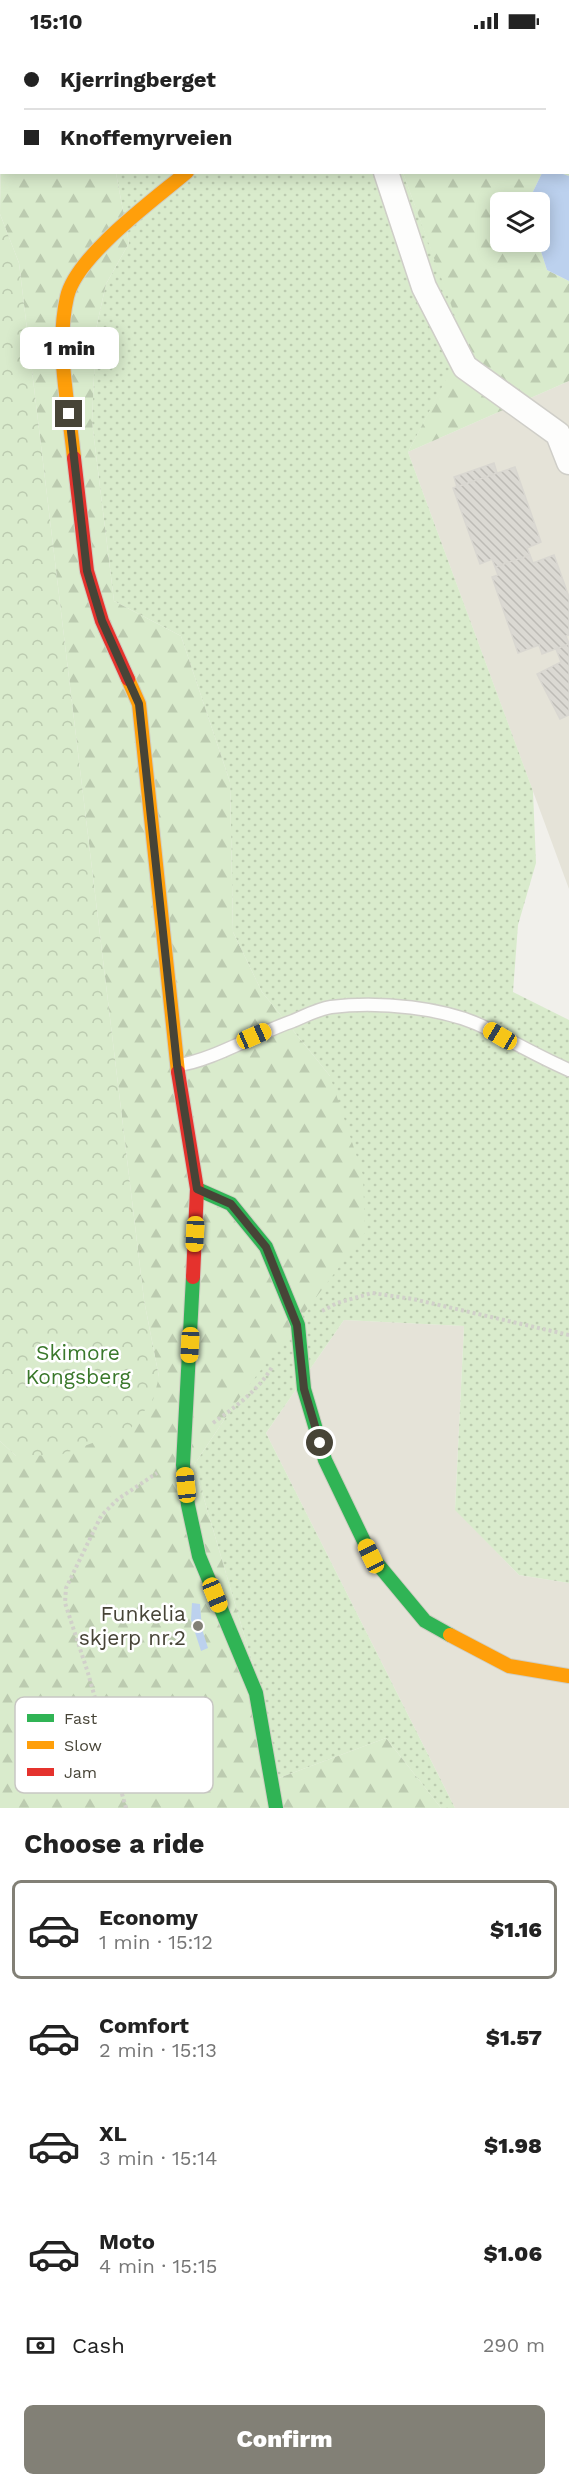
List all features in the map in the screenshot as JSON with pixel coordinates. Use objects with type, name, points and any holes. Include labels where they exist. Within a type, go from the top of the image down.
[{"type":"street","points":[[185,174],[101,245],[83,266],[67,295],[62,347],[87,571],[102,621],[139,704],[177,1065],[197,1189],[184,1456],[188,1505],[199,1556],[256,1693],[276,1808]]},
{"type":"street","points":[[387,174],[424,287],[465,367],[563,432],[569,462]]},
{"type":"street","points":[[197,1189],[231,1204],[266,1247],[297,1325],[304,1389],[325,1460],[371,1556],[425,1621],[509,1666],[569,1676]]},
{"type":"lane","points":[[177,1065],[202,1059],[271,1028],[323,1009],[365,1006],[426,1009],[448,1013],[487,1029],[569,1071]]},
{"type":"path","points":[[297,1325],[337,1303],[372,1293],[413,1299],[569,1335]]},
{"type":"path","points":[[208,1427],[248,1398],[266,1378],[276,1361]]},
{"type":"path","points":[[95,1697],[68,1618],[65,1602],[66,1588],[101,1516],[118,1498],[184,1456]]},
{"type":"path","points":[[122,1793],[126,1808]]},
{"type":"shaded area","points":[[569,381],[569,889],[408,452]]},
{"type":"shaded area","points":[[344,1320],[464,1326],[455,1509],[519,1575],[569,1583],[569,1808],[455,1808],[266,1433]]},
{"type":"green space","points":[[0,174],[116,174],[129,243],[106,284],[96,329],[92,422],[114,601],[181,636],[230,782],[233,932],[262,992],[330,1076],[363,1175],[365,1233],[232,1408],[194,1465],[253,1665],[279,1778],[386,1738],[441,1808],[0,1808],[0,1441],[16,1456],[159,1377],[144,1300],[19,263],[0,214]]},
{"type":"green space","points":[[116,174],[403,174],[466,343],[408,452],[533,791],[536,863],[518,925],[513,992],[569,1020],[569,1583],[519,1575],[455,1510],[464,1326],[344,1320],[266,1433],[455,1808],[441,1808],[386,1738],[279,1778],[253,1665],[194,1465],[232,1408],[330,1076],[262,992],[233,932],[230,782],[181,636],[114,601],[92,422],[96,329],[106,284],[129,243]]},
{"type":"green space","points":[[403,174],[542,174],[533,192],[490,192],[490,252],[541,252],[547,270],[569,281],[569,381],[408,452],[465,343]]},
{"type":"green space","name":"Skimore Kongsberg","points":[[0,214],[19,263],[144,1300],[159,1377],[153,1400],[130,1429],[60,1455],[16,1456],[0,1441]]},
{"type":"water","points":[[542,174],[563,174],[569,176],[569,281],[547,270],[541,252],[550,252],[550,192],[533,192]]},
{"type":"water","points":[[192,1603],[200,1604],[202,1629],[208,1648],[201,1651],[191,1620]]},
{"type":"building","points":[[494,463],[497,473],[457,487],[454,477]]},
{"type":"building","points":[[515,467],[541,542],[527,548],[530,555],[495,567],[492,559],[480,564],[453,488]]},
{"type":"building","points":[[530,555],[533,563],[554,555],[569,597],[569,635],[566,636],[569,644],[542,654],[539,645],[518,653],[492,577],[498,575],[495,567]]},
{"type":"building","points":[[569,644],[569,715],[560,719],[537,674],[561,662],[556,649]]},
{"type":"traffic: fast","points":[[197,1189],[231,1204],[266,1247],[298,1325],[304,1389],[325,1460],[371,1556],[425,1621],[450,1635]]},
{"type":"traffic: fast","points":[[193,1277],[183,1465],[188,1505],[199,1556],[256,1693],[276,1808]]},
{"type":"traffic: slow","points":[[74,458],[66,398],[62,337],[67,297],[73,281],[85,264],[118,229],[185,174]]},
{"type":"traffic: slow","points":[[128,679],[139,704],[178,1072]]},
{"type":"traffic: slow","points":[[450,1635],[509,1666],[569,1676]]},
{"type":"traffic: jam","points":[[74,458],[87,571],[102,621],[128,679]]},
{"type":"traffic: jam","points":[[178,1072],[197,1189],[193,1277]]},
{"type":"place","name":"Funkelia skjerp nr.2","points":[[198,1626]]},
{"type":"route","points":[[69,414],[87,571],[102,621],[139,704],[177,1065],[197,1189],[231,1204],[266,1247],[297,1325],[304,1389],[320,1443]]}]
